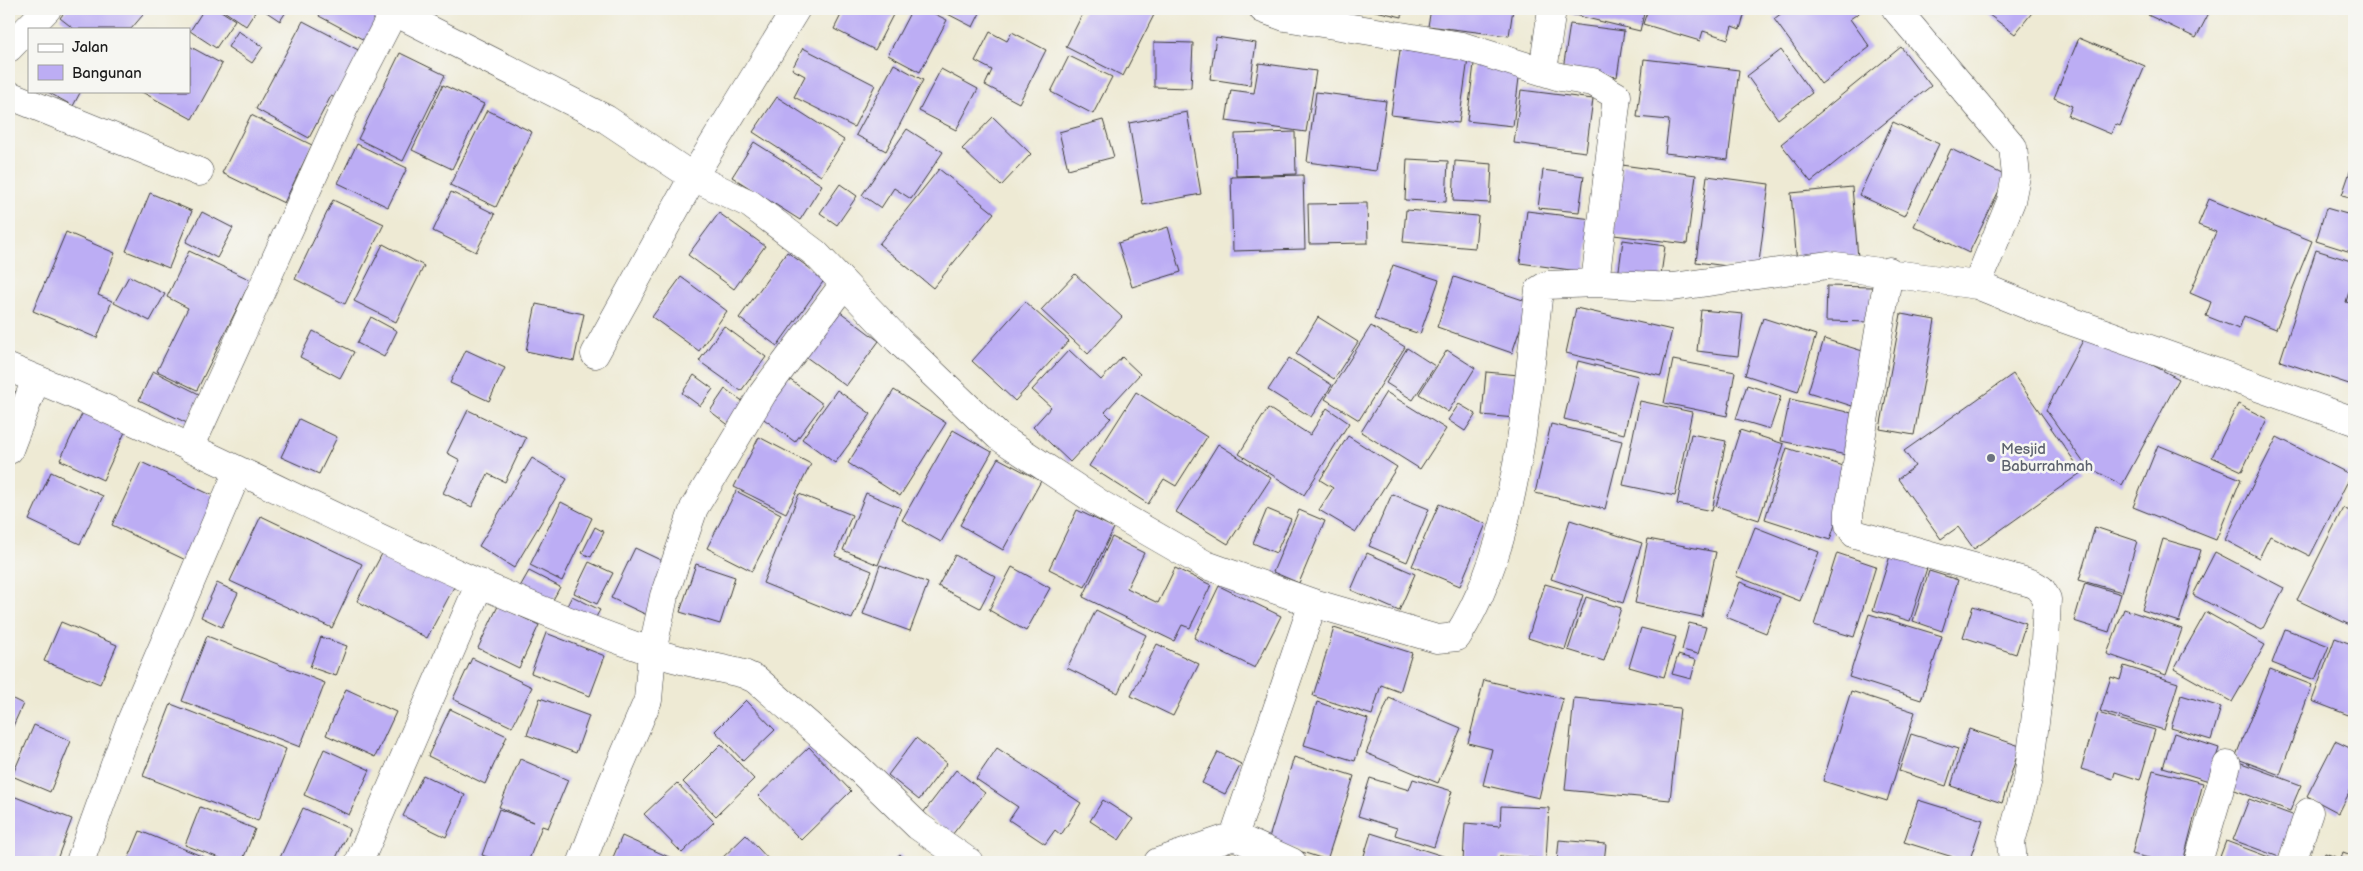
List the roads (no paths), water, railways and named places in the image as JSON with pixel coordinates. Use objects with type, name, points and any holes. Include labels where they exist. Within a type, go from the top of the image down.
[{"type":"street","points":[[28,28],[47,9]]},
{"type":"street","points":[[595,354],[693,178],[796,9]]},
{"type":"street","points":[[1264,9],[1285,17],[1462,46],[1560,77],[1593,82],[1617,96],[1595,283]]},
{"type":"street","points":[[1543,71],[1552,9]]},
{"type":"street","points":[[1896,9],[2013,147],[2016,176],[2011,201],[1977,285]]},
{"type":"street","points":[[190,448],[344,108],[392,10],[606,119],[693,178],[750,204],[815,253],[898,340],[998,436],[1102,505],[1206,565],[1313,603],[1437,639],[1457,636],[1474,610],[1504,525],[1523,425],[1539,290],[1547,285],[1595,283],[1673,286],[1828,264],[1889,271],[1977,285],[2042,311],[2354,421]]},
{"type":"street","points":[[9,48],[28,28]]},
{"type":"street","points":[[9,95],[199,172]]},
{"type":"street","points":[[1889,271],[1849,511],[1849,525],[1854,534],[2031,583],[2041,589],[2046,599],[2045,642],[2028,779],[2011,842],[2013,862]]},
{"type":"street","points":[[582,862],[611,786],[648,700],[652,652],[664,596],[694,508],[763,393],[844,284]]},
{"type":"street","points":[[9,368],[190,448],[529,605],[652,652],[744,674],[757,680],[858,768],[918,826],[968,862]]},
{"type":"street","points":[[9,450],[36,379]]},
{"type":"street","points":[[80,862],[128,728],[238,471]]},
{"type":"street","points":[[359,862],[480,583]]},
{"type":"street","points":[[1234,836],[1313,603]]},
{"type":"street","points":[[2198,862],[2228,765]]},
{"type":"street","points":[[2292,862],[2309,812]]},
{"type":"street","points":[[1158,862],[1234,836],[1292,862]]},
{"type":"place","name":"Mesjid Baburrahmah","points":[[1991,458]]}]
